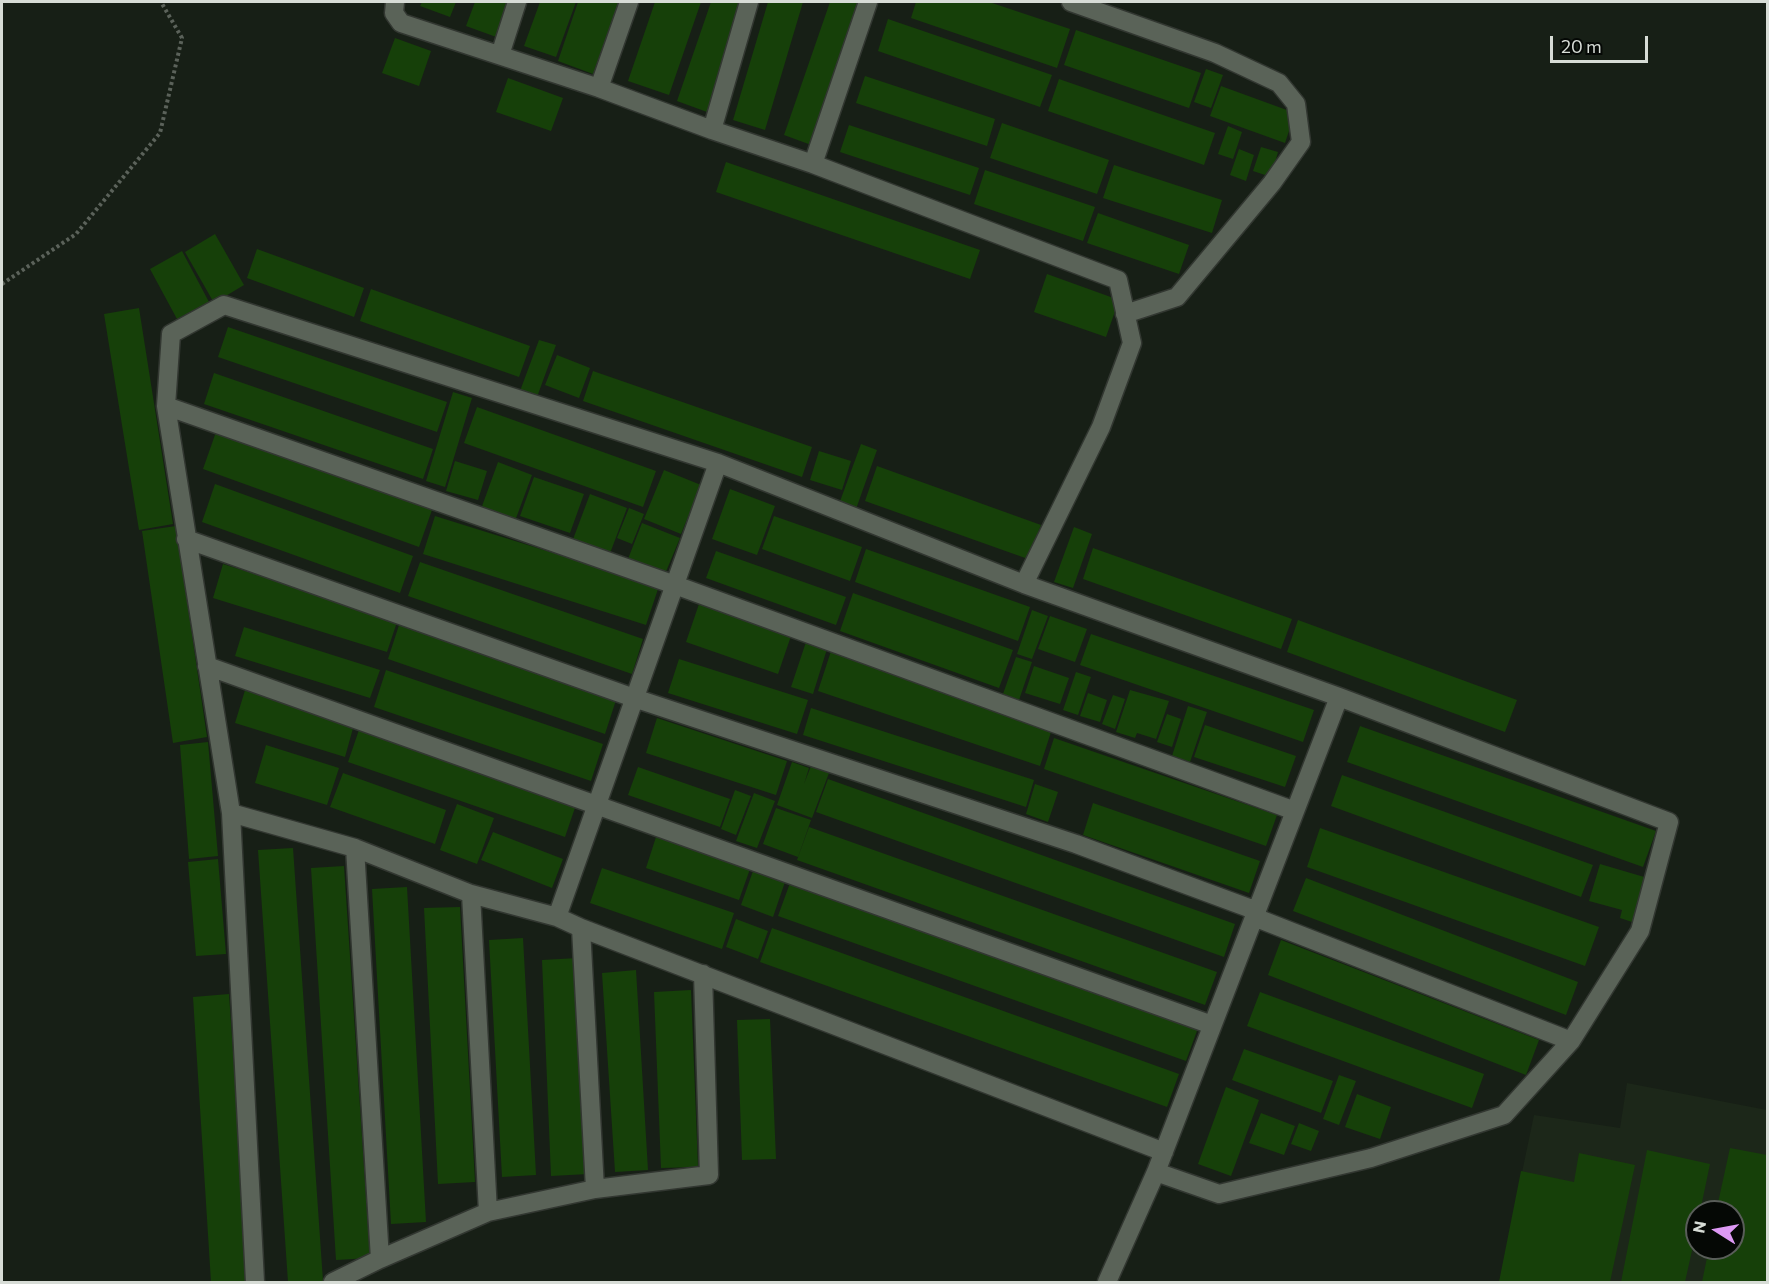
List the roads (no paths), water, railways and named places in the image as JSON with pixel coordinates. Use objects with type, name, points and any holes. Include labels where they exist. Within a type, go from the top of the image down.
[{"type":"street","points":[[395,2],[394,14],[401,23],[599,88],[813,164],[1118,280],[1132,343],[1101,427],[1024,584]]},
{"type":"street","points":[[500,56],[517,2]]},
{"type":"street","points":[[599,88],[629,2]]},
{"type":"street","points":[[712,130],[749,2]]},
{"type":"street","points":[[813,164],[868,2]]},
{"type":"street","points":[[1071,2],[1215,53],[1279,82],[1296,104],[1301,142],[1272,183],[1177,297],[1125,314]]},
{"type":"street","points":[[255,1282],[231,813],[166,406],[171,334],[224,305],[718,463],[1024,584],[1339,697],[1670,822],[1640,931],[1572,1041],[1504,1115],[1371,1158],[1219,1194],[1156,1172]]},
{"type":"street","points":[[166,406],[675,585],[1295,811]]},
{"type":"street","points":[[557,917],[718,463]]},
{"type":"street","points":[[186,539],[634,699],[1076,844],[1572,1041]]},
{"type":"street","points":[[207,666],[1212,1026]]},
{"type":"street","points":[[1107,1282],[1164,1152],[1339,697]]},
{"type":"street","points":[[231,813],[355,848],[471,894],[557,917],[1164,1152]]},
{"type":"street","points":[[355,848],[380,1259]]},
{"type":"street","points":[[471,894],[488,1212]]},
{"type":"street","points":[[581,928],[595,1189]]},
{"type":"street","points":[[333,1282],[488,1212],[595,1189],[709,1175],[704,974]]}]
